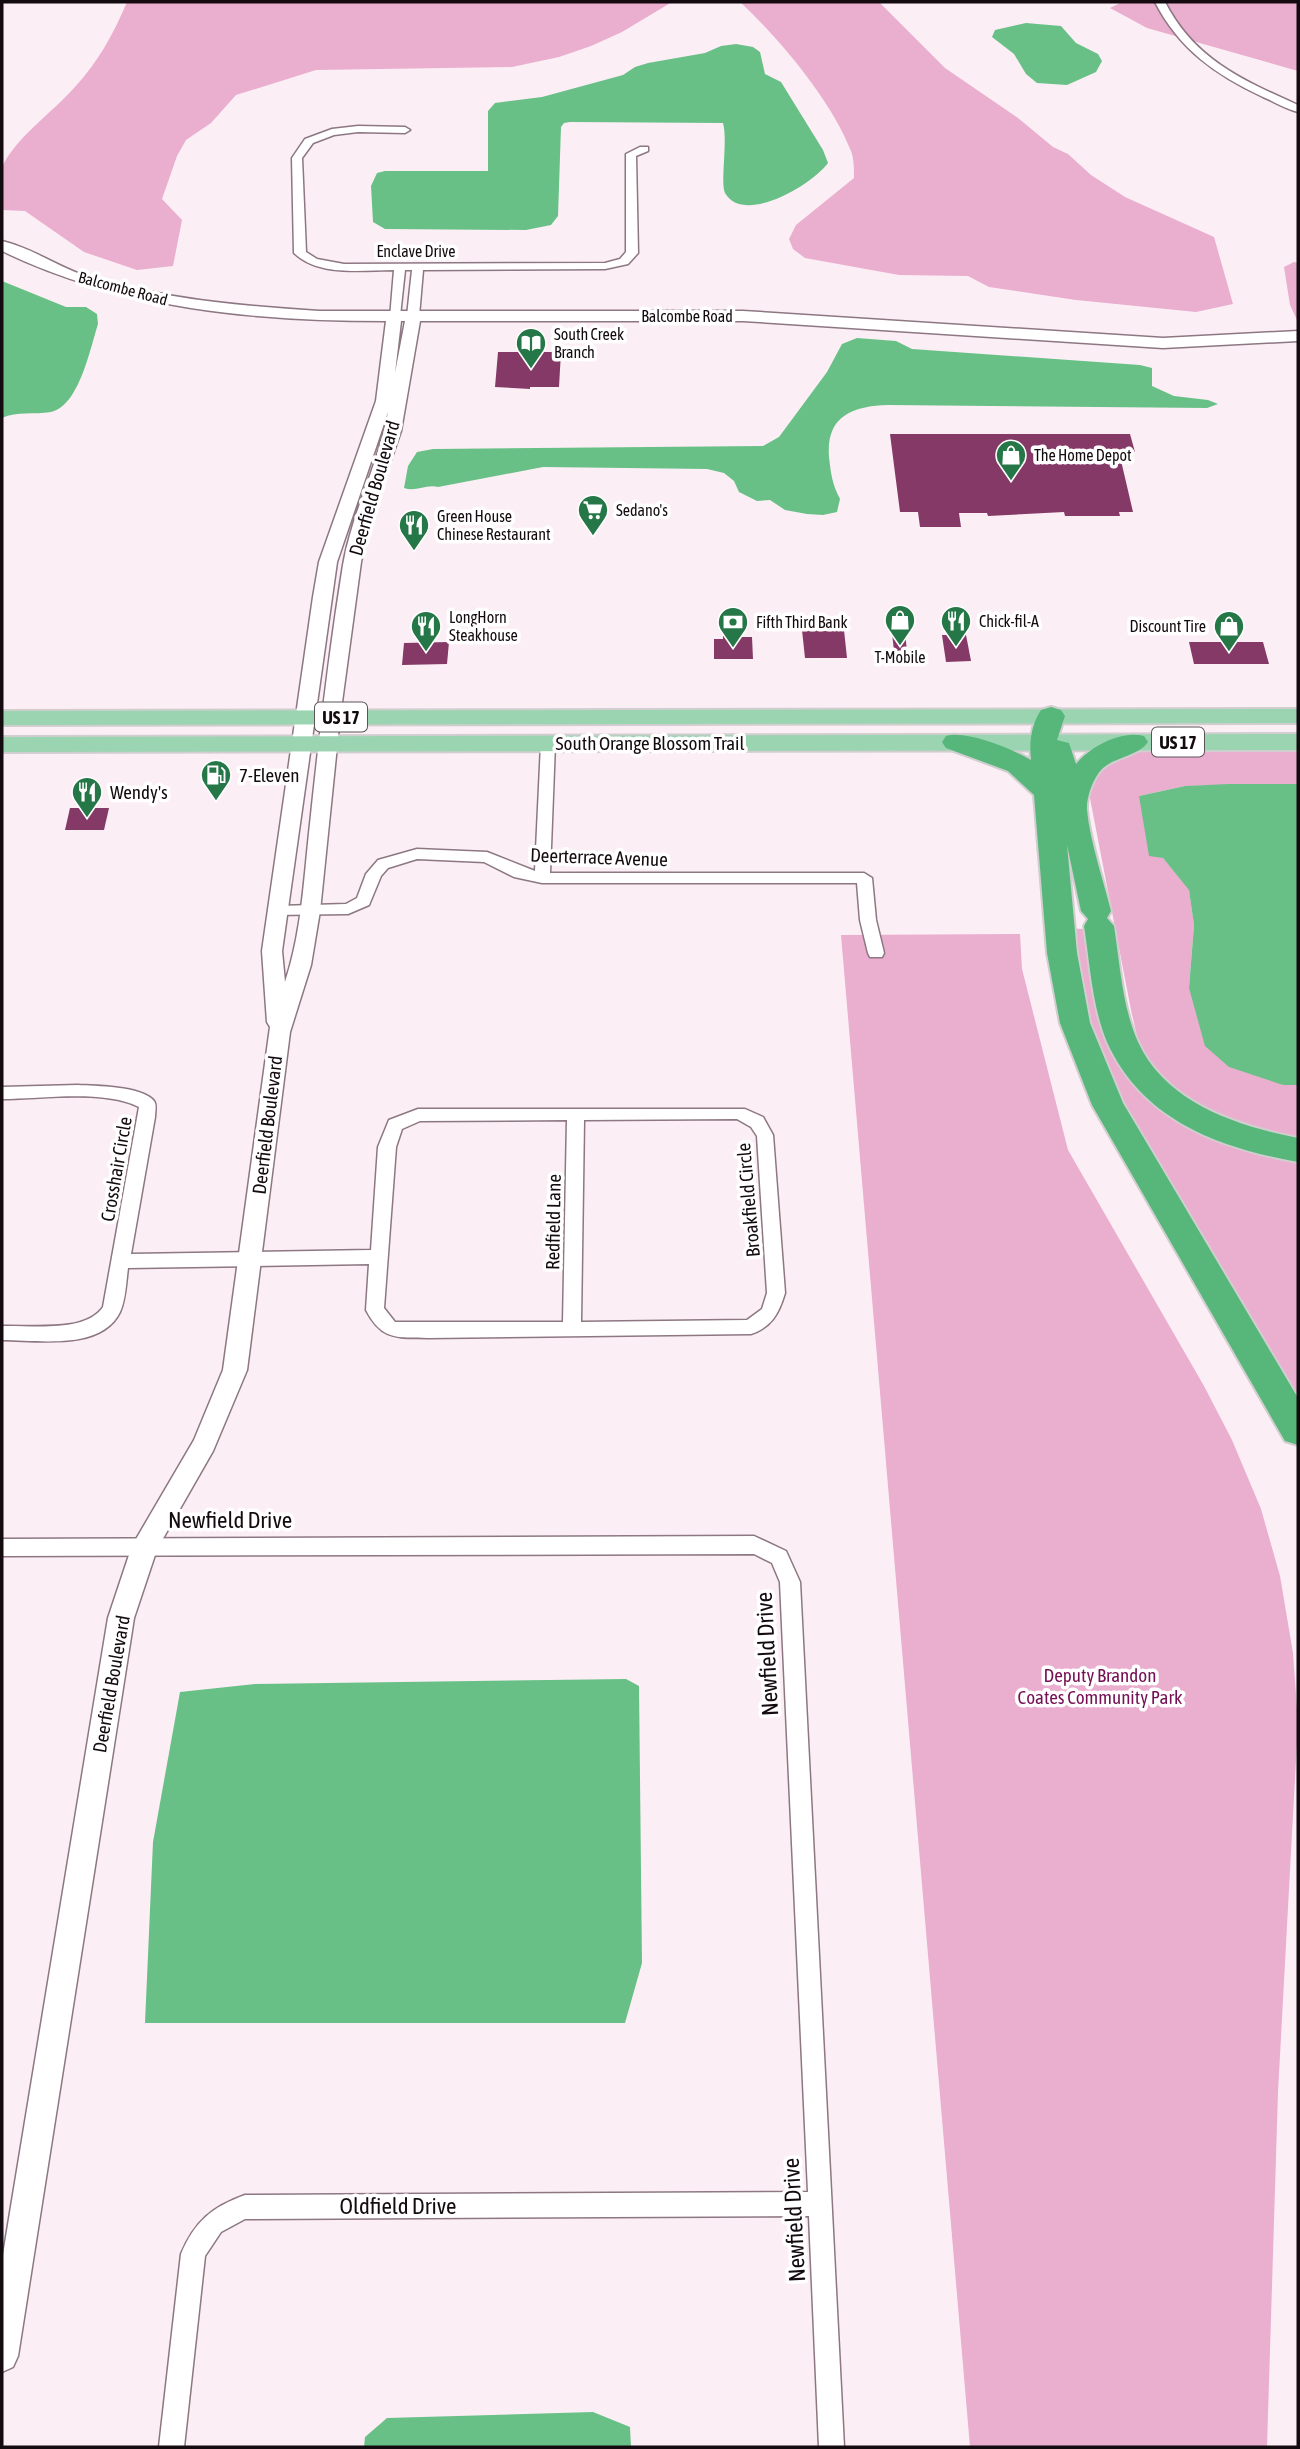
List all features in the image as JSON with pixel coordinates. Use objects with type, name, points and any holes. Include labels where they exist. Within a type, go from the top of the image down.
[{"type":"highway","points":[[1051,734],[1059,799],[1062,953],[1075,1023],[1083,1049],[1108,1105],[1298,1430]]},
{"type":"highway","points":[[956,742],[1021,766],[1059,799],[1097,918],[1114,1013],[1124,1043],[1140,1070],[1179,1108],[1210,1128],[1265,1145],[1298,1150]]},
{"type":"highway","points":[[1059,799],[1087,766],[1104,753],[1134,742]]},
{"type":"main road","name":"South Orange Blossom Trail","points":[[2,745],[956,742],[1298,716]]},
{"type":"main road","name":"South Orange Blossom Trail","points":[[2,718],[681,717],[1051,734],[1134,742],[1298,742]]},
{"type":"main road","points":[[624,743],[658,733],[681,717]]},
{"type":"street","points":[[1160,2],[1185,44],[1244,85],[1297,108]]},
{"type":"street","points":[[1284,115],[1297,108]]},
{"type":"street","name":"Enclave Drive","points":[[405,130],[358,129],[332,132],[309,141],[297,158],[300,253],[314,262],[344,267],[605,266],[624,262],[632,253],[631,154],[644,149]]},
{"type":"street","name":"Balcombe Road","points":[[2,245],[47,266],[105,286],[169,301],[257,312],[394,316],[743,316],[1163,343],[1298,336]]},
{"type":"street","points":[[394,316],[400,267]]},
{"type":"street","points":[[413,316],[418,267]]},
{"type":"street","name":"Deerfield Boulevard","points":[[279,1032],[272,951],[328,562],[384,401],[394,316]]},
{"type":"street","name":"Deerfield Boulevard","points":[[2,2356],[121,1618],[145,1546],[204,1444],[235,1370],[279,1032],[302,965],[310,911],[331,718],[352,562],[364,515],[393,431],[413,316]]},
{"type":"street","points":[[328,562],[352,562]]},
{"type":"street","points":[[542,878],[548,744]]},
{"type":"street","name":"Deerterrace Avenue","points":[[278,911],[348,909],[364,901],[374,874],[383,864],[417,854],[487,857],[519,873],[542,878],[864,878],[868,920],[876,953]]},
{"type":"street","name":"Crosshair Circle","points":[[2,1093],[110,1093],[137,1096],[147,1104],[122,1261]]},
{"type":"street","name":"Broakfield Circle","points":[[739,1113],[757,1122],[765,1136],[776,1293],[770,1313],[751,1328],[428,1331],[390,1329],[375,1311],[377,1257],[387,1147],[395,1125],[418,1115],[739,1113]]},
{"type":"street","name":"Redfield Lane","points":[[572,1329],[576,1115]]},
{"type":"street","points":[[2,1333],[82,1331],[102,1323],[112,1310],[122,1261],[377,1257]]},
{"type":"street","name":"Newfield Drive","points":[[2,1547],[754,1545],[774,1552],[786,1564],[790,1582],[832,2447]]},
{"type":"street","name":"Oldfield Drive","points":[[172,2447],[193,2254],[203,2232],[221,2215],[245,2207],[819,2204]]},
{"type":"green space","points":[[127,2],[672,2],[622,32],[559,57],[512,67],[316,70],[236,95],[211,123],[186,140],[177,156],[162,199],[182,220],[173,266],[137,270],[84,252],[25,211],[2,210],[1,171],[8,156],[25,135],[83,78],[98,58]]},
{"type":"green space","points":[[740,2],[879,2],[945,68],[1018,118],[1053,147],[1068,154],[1091,175],[1125,197],[1214,237],[1233,304],[1196,312],[1076,300],[989,287],[968,276],[899,275],[805,258],[793,249],[789,239],[796,225],[854,178],[852,154],[842,131],[818,91],[771,34]]},
{"type":"green space","points":[[1122,2],[1298,2],[1298,71],[1147,28],[1110,8]]},
{"type":"green space","points":[[1298,263],[1298,322],[1290,305],[1284,267]]},
{"type":"green space","points":[[1298,751],[1298,784],[1185,786],[1139,796],[1163,858],[1189,889],[1194,925],[1189,988],[1282,1085],[1298,1085],[1298,1138],[1252,1129],[1208,1111],[1169,1083],[1141,1046],[1132,1015],[1088,788],[1089,773],[1122,753]]},
{"type":"green space","points":[[1067,928],[1083,929],[1106,1030],[1197,1131],[1252,1152],[1298,1160],[1298,1415],[1101,1080]]},
{"type":"green space","name":"Deputy Brandon Coates Community Park","points":[[1020,934],[1022,969],[1068,1150],[1204,1386],[1232,1440],[1261,1509],[1280,1576],[1293,1653],[1298,1723],[1278,2092],[1267,2447],[970,2447],[841,935]]},
{"type":"shaded area","points":[[1026,23],[1061,26],[1076,43],[1098,54],[1102,61],[1096,72],[1067,85],[1037,83],[1026,74],[1014,54],[992,37],[995,30]]},
{"type":"shaded area","points":[[736,44],[753,47],[760,52],[765,74],[781,82],[823,150],[828,163],[808,181],[778,198],[762,204],[747,205],[734,202],[725,193],[723,123],[570,122],[561,127],[558,216],[551,225],[526,230],[385,229],[373,222],[371,186],[377,173],[488,171],[488,111],[495,103],[542,97],[623,75],[648,63],[705,53],[721,46]]},
{"type":"shaded area","points":[[2,281],[66,307],[86,307],[97,314],[98,324],[82,375],[61,408],[51,412],[2,418]]},
{"type":"shaded area","points":[[857,338],[896,341],[912,349],[1140,365],[1152,368],[1152,386],[1174,396],[1208,400],[1218,404],[1207,408],[888,405],[852,411],[837,423],[832,432],[829,457],[840,499],[837,512],[823,515],[785,510],[770,500],[757,501],[739,492],[734,481],[724,473],[707,469],[543,467],[438,487],[404,488],[408,466],[417,452],[433,449],[763,446],[779,437],[827,372],[842,344]]},
{"type":"shaded area","points":[[1298,784],[1298,1085],[1283,1085],[1229,1067],[1205,1046],[1189,988],[1194,925],[1189,890],[1163,858],[1149,856],[1139,796],[1185,786]]},
{"type":"shaded area","points":[[626,1679],[639,1686],[642,1963],[625,2023],[145,2023],[153,1842],[180,1692],[255,1684]]},
{"type":"shaded area","points":[[593,2412],[630,2427],[631,2447],[364,2447],[365,2437],[387,2418]]},
{"type":"building","name":"South Creek Branch","points":[[498,352],[561,352],[559,387],[495,387]]},
{"type":"building","name":"The Home Depot","points":[[890,434],[1130,434],[1135,452],[1119,452],[1133,512],[1119,512],[1120,516],[1065,516],[1064,512],[988,516],[987,513],[959,513],[961,527],[920,527],[918,512],[900,512]]},
{"type":"building","name":"Fifth Third Bank","points":[[723,623],[740,623],[741,637],[752,637],[753,659],[714,659],[714,639],[723,639]]},
{"type":"building","points":[[802,630],[844,630],[847,658],[805,658]]},
{"type":"building","name":"T-Mobile","points":[[892,633],[905,633],[908,660],[895,660]]},
{"type":"building","name":"Chick-fil-A","points":[[942,635],[966,635],[971,661],[946,662]]},
{"type":"building","name":"LongHorn Steakhouse","points":[[449,642],[447,664],[402,665],[404,643]]},
{"type":"building","name":"Discount Tire","points":[[1189,642],[1263,642],[1269,664],[1194,664]]},
{"type":"building","name":"Wendy's","points":[[70,808],[109,808],[104,830],[65,830]]},
{"type":"place","name":"South Creek Branch","points":[[531,370]]},
{"type":"place","name":"The Home Depot","points":[[1011,482]]},
{"type":"place","name":"Sedano's","points":[[593,537]]},
{"type":"place","name":"Green House Chinese Restaurant","points":[[414,552]]},
{"type":"place","name":"T-Mobile","points":[[900,647]]},
{"type":"place","name":"Chick-fil-A","points":[[956,648]]},
{"type":"place","name":"Fifth Third Bank","points":[[733,649]]},
{"type":"place","name":"LongHorn Steakhouse","points":[[426,653]]},
{"type":"place","name":"Discount Tire","points":[[1229,653]]},
{"type":"place","name":"7-Eleven","points":[[216,802]]},
{"type":"place","name":"Wendy's","points":[[87,819]]}]
